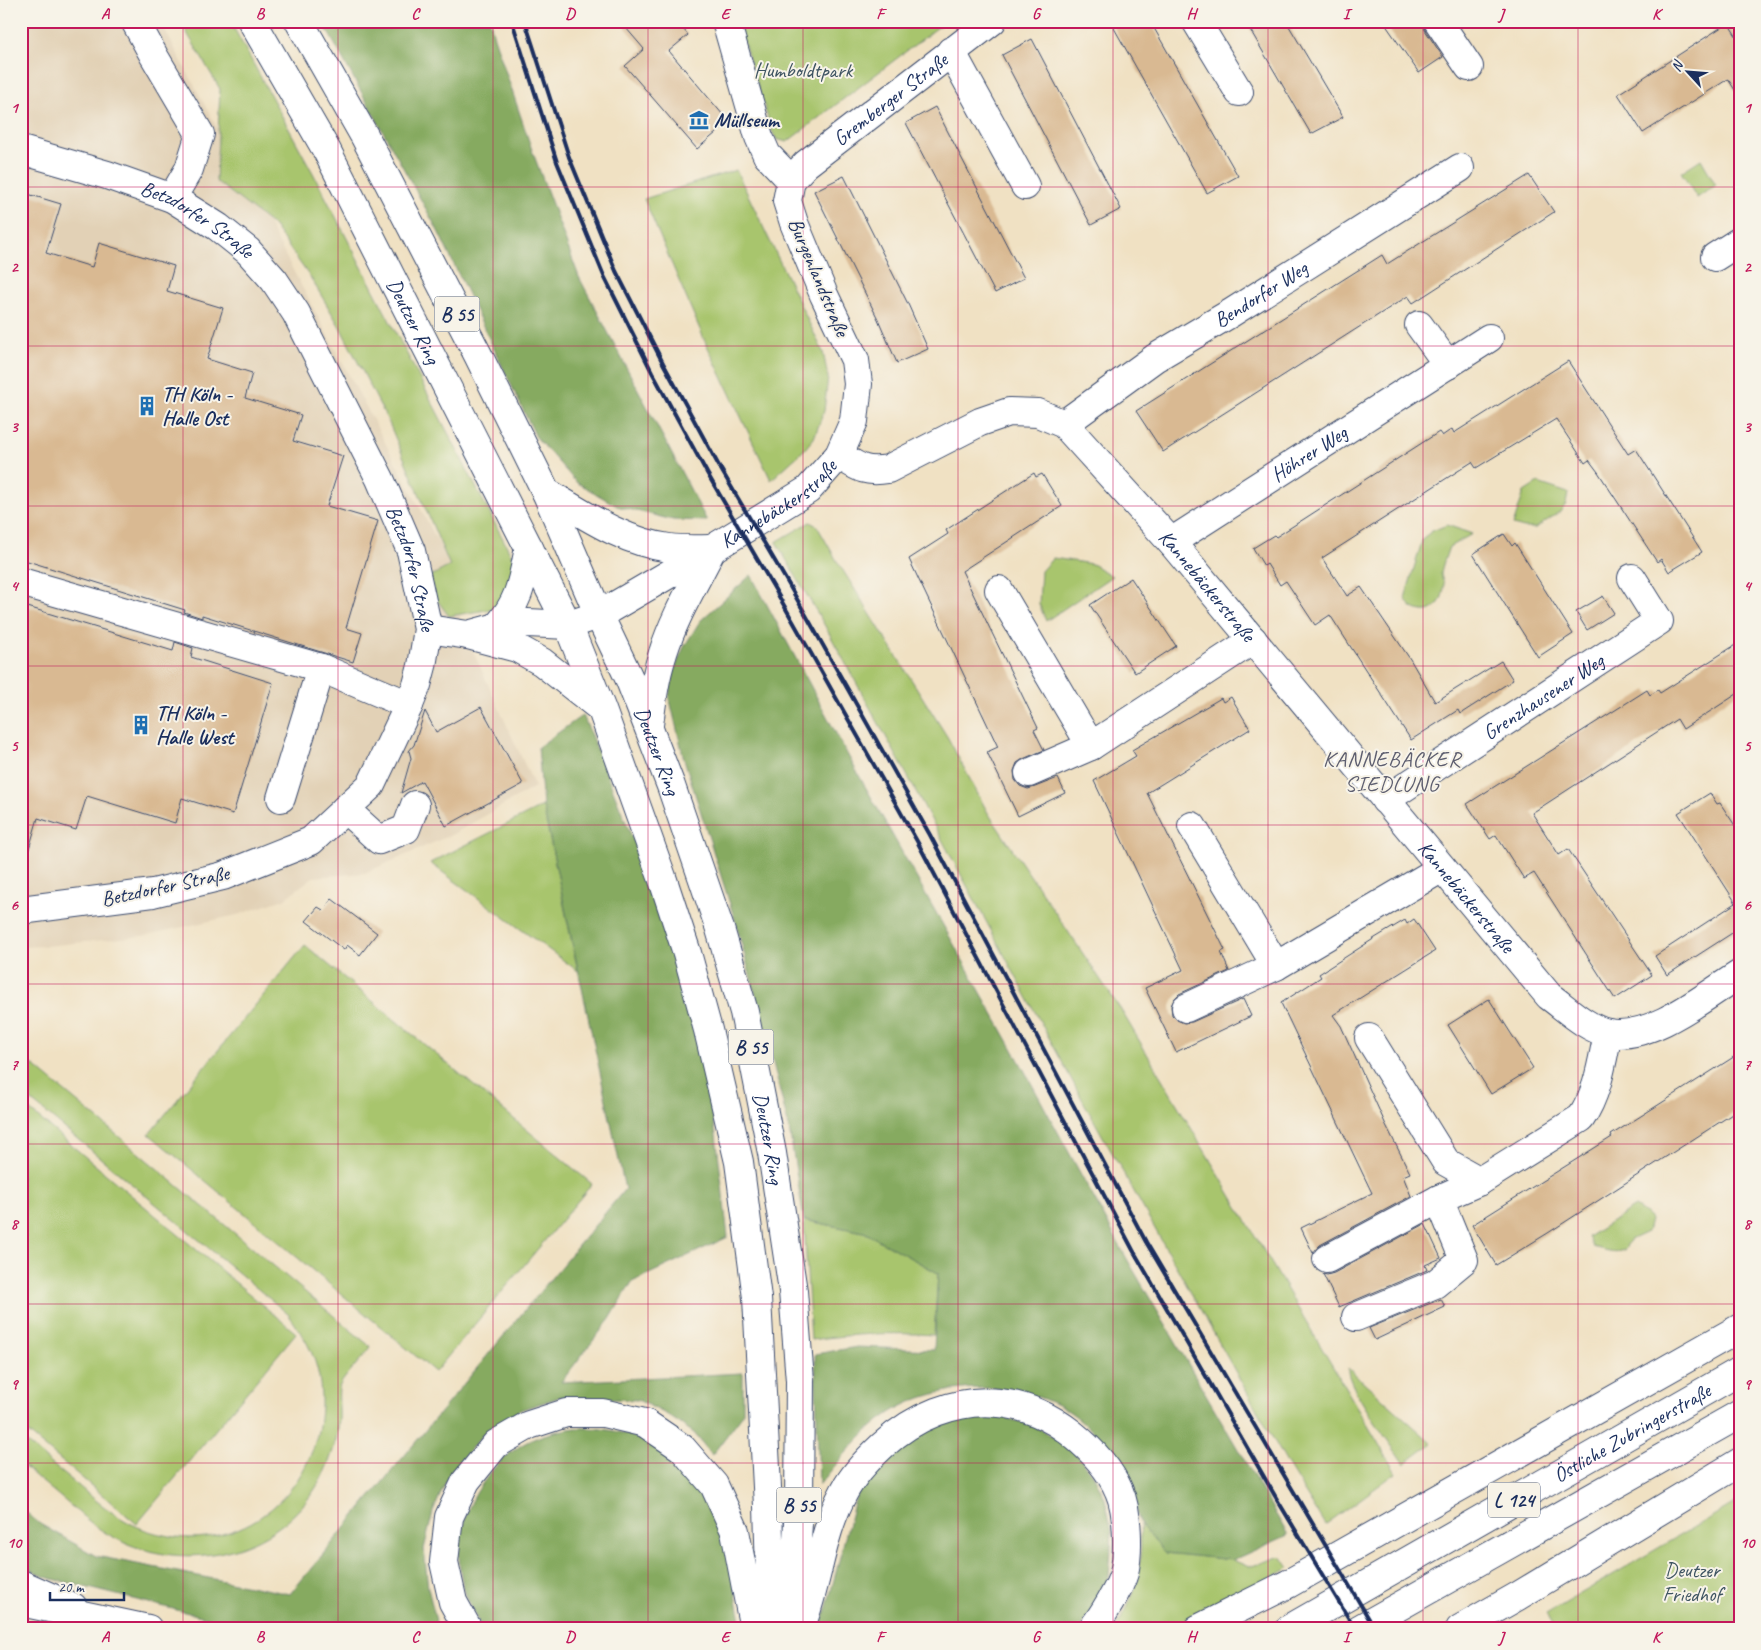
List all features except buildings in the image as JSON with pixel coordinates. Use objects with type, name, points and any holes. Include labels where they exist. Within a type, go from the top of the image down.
[{"type":"main road","points":[[135,21],[200,134],[190,169],[172,198]]},
{"type":"main road","name":"Deutzer Ring","points":[[252,21],[327,151],[568,625],[602,710],[687,953],[708,1030],[739,1162],[757,1298],[771,1606],[768,1629]]},
{"type":"main road","name":"Deutzer Ring","points":[[298,21],[365,137],[478,355],[546,492],[629,678],[671,786],[720,929],[744,1012],[772,1153],[793,1291],[800,1381],[799,1505],[792,1629]]},
{"type":"main road","points":[[726,21],[759,137],[767,155],[791,180]]},
{"type":"main road","name":"Gremberger Straße","points":[[791,180],[806,164],[992,21]]},
{"type":"main road","points":[[1196,21],[1239,92]]},
{"type":"main road","points":[[1438,21],[1469,67]]},
{"type":"main road","points":[[951,51],[1025,186]]},
{"type":"main road","name":"Betzdorfer Straße","points":[[21,150],[108,175],[172,198],[218,227],[248,251],[274,280],[296,313],[380,479],[411,551],[428,629],[422,666],[409,705],[370,785],[311,841],[223,876],[153,893],[21,910]]},
{"type":"main road","name":"Bendorfer Weg","points":[[1064,424],[1156,358],[1460,168]]},
{"type":"main road","name":"Burgenlandstraße","points":[[791,180],[788,201],[794,223],[854,360],[858,384],[854,421],[838,454]]},
{"type":"main road","points":[[1715,257],[1740,241]]},
{"type":"main road","points":[[1419,325],[1448,365]]},
{"type":"main road","name":"Höhrer Weg","points":[[1170,542],[1489,338]]},
{"type":"main road","name":"Kannebäckerstraße","points":[[600,615],[712,550],[808,490],[838,454],[862,470],[874,472],[888,469],[980,422],[1009,412],[1038,413],[1064,424],[1170,542],[1549,996],[1583,1022],[1608,1032],[1630,1033],[1666,1022],[1740,974]]},
{"type":"main road","points":[[546,492],[601,525],[634,540],[670,548],[712,550],[677,617],[663,652],[654,685],[649,729]]},
{"type":"main road","points":[[497,627],[507,616],[521,590],[529,548]]},
{"type":"main road","name":"Grenzhausener Weg","points":[[1385,800],[1659,621],[1632,578]]},
{"type":"main road","points":[[21,582],[321,668],[409,705]]},
{"type":"main road","points":[[999,590],[1091,746]]},
{"type":"main road","points":[[468,635],[497,627],[528,623],[568,625],[600,615]]},
{"type":"main road","points":[[428,629],[468,635],[517,648],[542,662],[602,710]]},
{"type":"main road","points":[[1029,774],[1091,746],[1252,640]]},
{"type":"main road","points":[[281,798],[321,668]]},
{"type":"main road","points":[[345,808],[379,840],[406,829],[415,806]]},
{"type":"main road","points":[[1192,826],[1276,966]]},
{"type":"main road","points":[[1186,1008],[1276,966],[1442,868]]},
{"type":"main road","points":[[1327,1258],[1439,1199],[1480,1181],[1582,1118],[1590,1106],[1597,1083],[1608,1032]]},
{"type":"main road","points":[[1369,1038],[1446,1162],[1480,1181]]},
{"type":"main road","points":[[1356,1317],[1435,1284],[1464,1260],[1439,1199]]},
{"type":"main road","points":[[1685,1359],[1740,1321]]},
{"type":"main road","points":[[1198,1629],[1288,1584],[1740,1328]]},
{"type":"main road","name":"Östliche Zubringerstraße","points":[[1289,1629],[1740,1372]]},
{"type":"main road","points":[[800,1629],[808,1608],[826,1532],[844,1491],[868,1459],[896,1433],[926,1415],[965,1404],[999,1402],[1035,1411],[1064,1427],[1086,1445],[1103,1463],[1120,1491],[1128,1528],[1124,1573],[1101,1618],[1092,1629]]},
{"type":"main road","points":[[468,1629],[453,1602],[444,1562],[449,1517],[462,1488],[496,1444],[529,1425],[566,1413],[603,1414],[645,1423],[682,1448],[695,1462],[714,1485],[735,1531],[754,1629]]},
{"type":"main road","name":"Östliche Zubringerstraße","points":[[1359,1629],[1740,1414]]},
{"type":"main road","points":[[1460,1629],[1740,1462]]},
{"type":"main road","points":[[21,1584],[102,1619]]},
{"type":"main road","points":[[21,1602],[148,1629]]},
{"type":"shaded area","points":[[21,21],[160,21],[451,566],[462,627],[535,787],[453,834],[365,873],[313,877],[284,899],[237,915],[142,936],[21,947]]},
{"type":"green space","points":[[180,21],[230,21],[313,173],[516,564],[499,608],[449,616],[437,600],[429,577],[450,566],[389,423],[340,327],[312,280],[274,226],[216,181],[220,89]]},
{"type":"green space","points":[[322,21],[490,21],[532,150],[579,277],[707,521],[673,520],[617,506],[576,482],[536,437],[437,229]]},
{"type":"green space","name":"Humboldtpark","points":[[737,21],[946,21],[787,142],[776,139],[772,131]]},
{"type":"green space","points":[[1701,159],[1716,185],[1697,198],[1681,172]]},
{"type":"green space","points":[[736,170],[823,352],[828,377],[824,411],[814,438],[803,451],[771,480],[704,339],[644,199]]},
{"type":"green space","points":[[1538,483],[1568,493],[1566,504],[1561,511],[1536,528],[1524,528],[1513,525],[1524,492]]},
{"type":"green space","points":[[810,522],[817,526],[948,738],[988,813],[1121,1010],[1396,1473],[1325,1525],[1288,1465],[1088,1110],[906,773],[825,626],[776,542]]},
{"type":"green space","points":[[1447,525],[1472,534],[1449,547],[1441,575],[1444,590],[1436,607],[1428,611],[1414,609],[1405,598],[1423,538],[1432,531]]},
{"type":"green space","points":[[1053,558],[1092,564],[1112,576],[1046,621],[1039,604],[1041,571]]},
{"type":"green space","points":[[751,575],[852,763],[1016,1055],[1127,1259],[1288,1535],[1233,1560],[1165,1553],[1146,1532],[1140,1522],[1134,1496],[1121,1466],[1109,1449],[1093,1432],[1070,1412],[1050,1402],[1028,1394],[1005,1390],[980,1388],[956,1390],[933,1394],[910,1402],[890,1413],[870,1429],[852,1446],[819,1485],[815,1354],[857,1347],[934,1350],[938,1273],[864,1232],[804,1220],[789,1128],[763,1022],[735,920],[684,759],[669,696],[675,668],[684,647],[700,621]]},
{"type":"green space","points":[[583,715],[649,880],[696,1033],[716,1135],[728,1237],[632,1282],[610,1319],[561,1382],[743,1373],[743,1414],[712,1455],[694,1433],[666,1414],[638,1400],[560,1397],[520,1410],[487,1430],[449,1474],[433,1512],[424,1549],[428,1588],[436,1621],[432,1629],[253,1629],[45,1577],[21,1564],[21,1508],[40,1524],[96,1556],[290,1594],[625,1189],[543,806],[538,747]]},
{"type":"green space","points":[[543,806],[578,971],[430,863]]},
{"type":"green space","points":[[305,945],[592,1184],[435,1372],[149,1134]]},
{"type":"green space","points":[[21,1055],[371,1347],[340,1385],[337,1433],[324,1473],[307,1500],[286,1522],[260,1539],[232,1550],[203,1555],[172,1555],[142,1549],[113,1537],[96,1527],[21,1464],[21,1438],[115,1515],[151,1532],[198,1538],[230,1532],[259,1518],[283,1498],[302,1473],[315,1443],[321,1411],[317,1368],[303,1336],[288,1314],[21,1092]]},
{"type":"green space","points":[[21,1103],[296,1333],[137,1524],[21,1427]]},
{"type":"green space","points":[[1635,1207],[1647,1215],[1650,1220],[1647,1232],[1630,1240],[1624,1250],[1616,1252],[1593,1247],[1588,1237]]},
{"type":"green space","points":[[804,1220],[864,1232],[938,1273],[934,1335],[872,1334],[811,1340]]},
{"type":"green space","points":[[1348,1368],[1432,1443],[1404,1464],[1361,1401],[1349,1376]]},
{"type":"green space","points":[[1001,1417],[1033,1425],[1057,1439],[1077,1455],[1093,1474],[1105,1499],[1112,1532],[1109,1577],[1093,1611],[1078,1629],[821,1629],[856,1496],[875,1468],[904,1441],[932,1428],[968,1418]]},
{"type":"green space","points":[[576,1428],[601,1429],[623,1433],[642,1440],[660,1451],[689,1480],[702,1498],[726,1546],[743,1629],[483,1629],[472,1610],[460,1571],[459,1551],[461,1532],[467,1513],[476,1494],[488,1476],[506,1456],[523,1444],[540,1436]]},
{"type":"green space","name":"Deutzer Friedhof","points":[[1740,1500],[1740,1629],[1555,1629],[1546,1614]]},
{"type":"green space","points":[[1140,1524],[1166,1553],[1233,1560],[1249,1567],[1281,1556],[1289,1568],[1232,1600],[1170,1629],[1114,1629],[1129,1605],[1134,1592],[1141,1552]]},
{"type":"railway","points":[[512,21],[557,162],[604,276],[652,372],[707,473],[918,843],[1133,1250],[1278,1501],[1355,1629]]},
{"type":"railway","points":[[525,21],[569,157],[616,271],[663,363],[719,466],[789,585],[930,835],[1146,1242],[1375,1629]]},
{"type":"place","name":"Müllseum","points":[[699,120]]},
{"type":"place","name":"TH Köln - Halle Ost","points":[[147,406]]},
{"type":"place","name":"TH Köln - Halle West","points":[[141,725]]},
{"type":"district","name":"KANNEBÄCKER SIEDLUNG","points":[[1392,770]]}]
